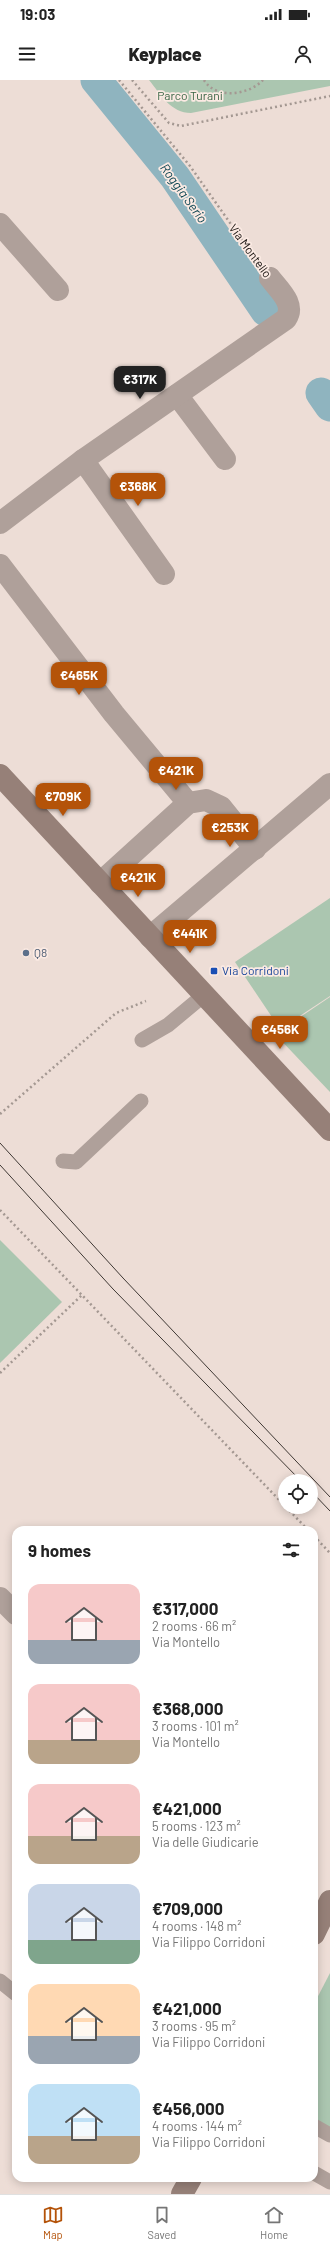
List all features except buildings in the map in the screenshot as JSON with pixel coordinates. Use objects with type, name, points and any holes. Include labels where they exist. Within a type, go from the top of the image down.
[{"type":"street","points":[[0,224],[58,290]]},
{"type":"street","name":"Via Montello","points":[[0,523],[83,460],[286,319],[290,313],[290,305],[270,278]]},
{"type":"street","points":[[177,395],[225,459]]},
{"type":"street","points":[[83,460],[164,574]]},
{"type":"street","points":[[0,565],[114,714],[188,803]]},
{"type":"street","points":[[0,775],[330,1130]]},
{"type":"street","points":[[150,937],[330,784]]},
{"type":"street","points":[[100,883],[188,803],[206,800],[221,807],[255,849]]},
{"type":"street","points":[[0,1598],[12,1610]]},
{"type":"street","points":[[318,1922],[330,1901]]},
{"type":"street","points":[[182,2194],[189,2182]]},
{"type":"lane","points":[[142,1040],[168,1025],[204,995]]},
{"type":"lane","points":[[63,1161],[69,1163],[79,1160],[141,1101]]},
{"type":"lane","points":[[0,1981],[12,1991]]},
{"type":"lane","points":[[318,2128],[330,2135]]},
{"type":"lane","points":[[318,2175],[330,2182]]},
{"type":"path","name":"Via Montello","points":[[119,80],[190,166],[270,278]]},
{"type":"path","points":[[132,80],[169,122],[181,126],[330,96]]},
{"type":"path","points":[[204,80],[208,86],[225,93],[248,91],[263,80]]},
{"type":"path","points":[[0,1114],[116,1012],[146,1001]]},
{"type":"path","points":[[0,1210],[278,1500]]},
{"type":"path","points":[[0,1373],[82,1294]]},
{"type":"path","points":[[292,1514],[304,1526]]},
{"type":"path","points":[[318,1540],[330,1553]]},
{"type":"green space","name":"Parco Turani","points":[[149,80],[330,80],[330,86],[191,113],[172,107]]},
{"type":"green space","points":[[330,898],[330,996],[280,1029],[235,962]]},
{"type":"green space","points":[[330,997],[330,1092],[275,1034]]},
{"type":"green space","points":[[0,1240],[62,1302],[0,1363]]},
{"type":"green space","points":[[330,1973],[330,2140],[318,2134],[318,1996]]},
{"type":"waterway","name":"Roggia Serio","points":[[96,80],[175,177],[266,311]]},
{"type":"waterway","name":"Roggia Serio","points":[[321,393],[330,406]]},
{"type":"tram line","points":[[0,1143],[123,1278],[330,1497]]},
{"type":"tram line","points":[[0,1165],[113,1289],[294,1474]]},
{"type":"tram line","points":[[318,1498],[330,1511]]},
{"type":"place","name":"Q8","points":[[26,953]]},
{"type":"place","name":"Via Corridoni","points":[[214,971]]}]
